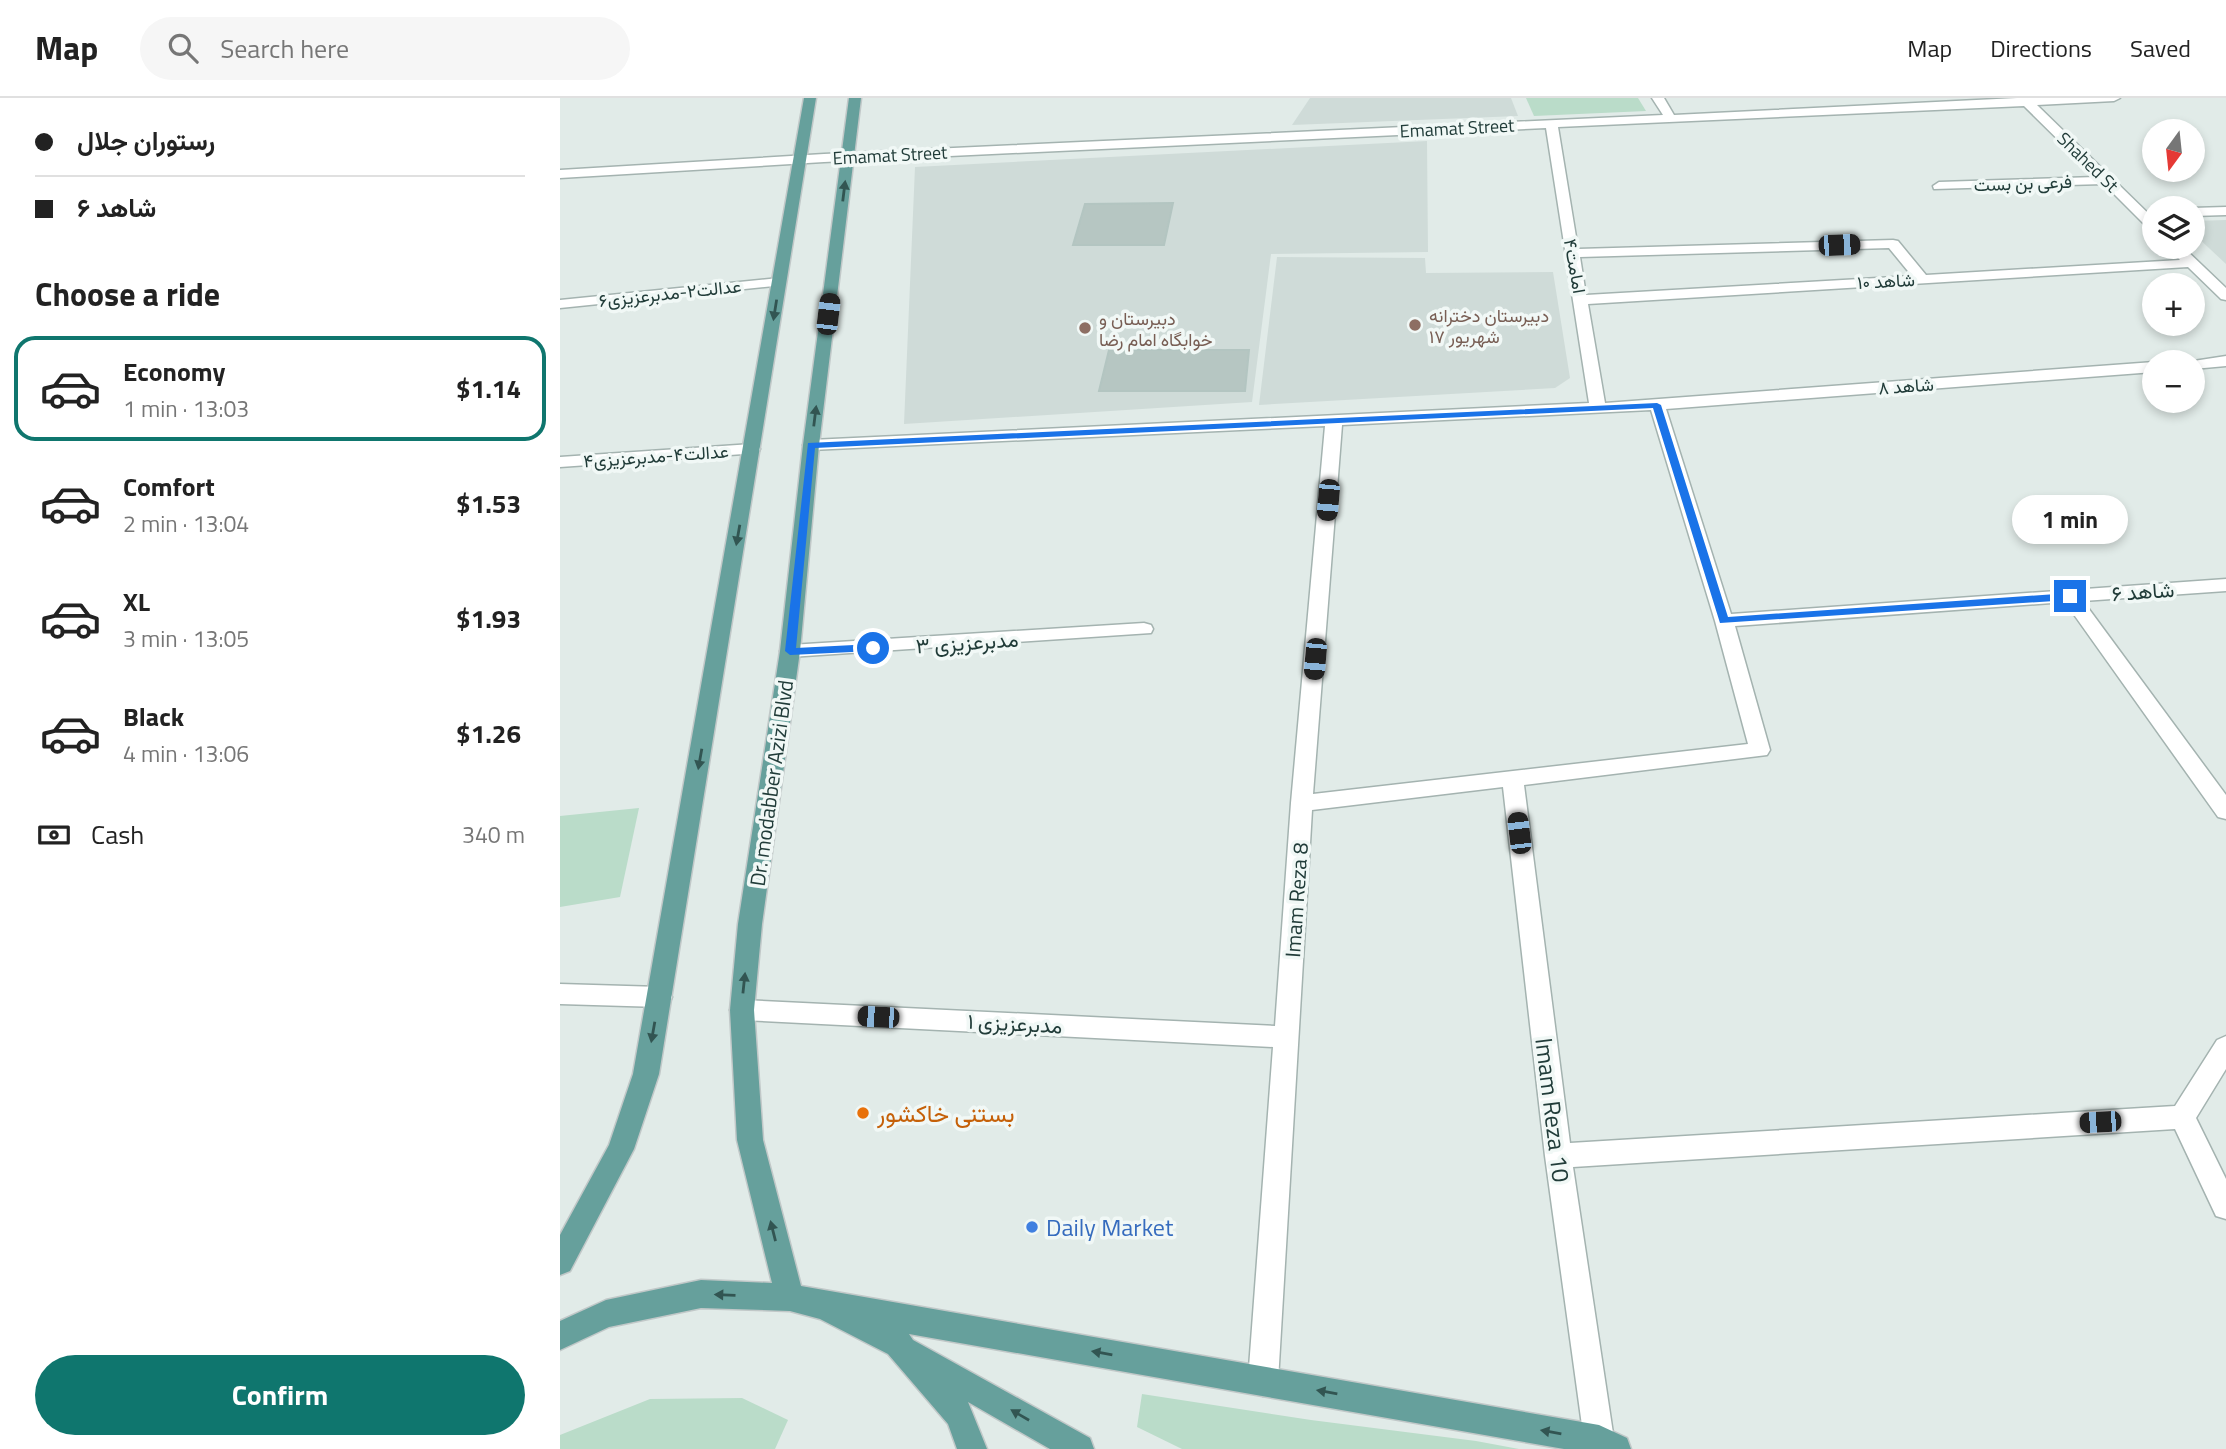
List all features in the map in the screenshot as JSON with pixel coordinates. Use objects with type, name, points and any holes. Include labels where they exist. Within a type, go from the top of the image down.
[{"type":"main road","points":[[560,1262],[621,1149],[646,1074],[810,98]]},
{"type":"main road","name":"Dr. modabber Azizi Blvd","points":[[790,1297],[750,1139],[742,1010],[750,924],[790,651],[811,445],[855,98]]},
{"type":"main road","points":[[560,1336],[606,1314],[701,1294],[790,1297],[825,1306],[1263,1381],[1608,1445]]},
{"type":"main road","points":[[825,1306],[898,1344],[1079,1449]]},
{"type":"main road","points":[[898,1344],[960,1415],[972,1449]]},
{"type":"street","points":[[1658,98],[1670,118]]},
{"type":"street","name":"Emamat Street","points":[[560,174],[647,167],[683,169],[800,153],[848,157],[2025,100],[2114,98]]},
{"type":"street","name":"Shahed St","points":[[2025,100],[2107,180],[2142,209]]},
{"type":"street","name":"امامت۴","points":[[1550,124],[1598,409]]},
{"type":"street","name":"فرعی بن بست","points":[[1939,186],[2107,180]]},
{"type":"street","points":[[2205,212],[2226,211]]},
{"type":"street","points":[[1573,253],[1893,244],[1922,279]]},
{"type":"street","points":[[2188,259],[2226,296]]},
{"type":"street","name":"شاهد ۱۰","points":[[1581,300],[2192,263]]},
{"type":"street","name":"عدالت۲-مدبرعزیزی۶","points":[[560,304],[779,282]]},
{"type":"street","points":[[2205,363],[2226,361]]},
{"type":"street","name":"شاهد ۸","points":[[811,445],[1598,409],[2142,368]]},
{"type":"street","points":[[1302,803],[1760,750],[1724,621],[1657,405]]},
{"type":"street","name":"Imam Reza 8","points":[[1263,1381],[1302,803],[1334,419]]},
{"type":"street","name":"عدالت۴-مدبرعزیزی۴","points":[[560,462],[752,449]]},
{"type":"street","name":"شاهد ۶","points":[[1724,621],[2226,585]]},
{"type":"street","points":[[2070,596],[2226,811]]},
{"type":"street","name":"مدبرعزیزی ۳","points":[[790,651],[1144,629]]},
{"type":"street","name":"Imam Reza 10","points":[[1513,779],[1558,1156],[1608,1445]]},
{"type":"street","points":[[560,994],[660,997]]},
{"type":"street","name":"مدبرعزیزی ۱","points":[[742,1010],[1287,1037]]},
{"type":"street","points":[[2182,1117],[2226,1048]]},
{"type":"street","points":[[1558,1156],[2182,1117]]},
{"type":"street","points":[[2182,1117],[2226,1208]]},
{"type":"shaded area","points":[[1310,98],[1511,98],[1518,116],[1292,125]]},
{"type":"shaded area","name":"دبیرستان و خوابگاه امام رضا","points":[[1427,141],[1428,252],[1271,254],[1252,402],[904,424],[915,167]]},
{"type":"shaded area","points":[[2226,220],[2226,264],[2205,244],[2205,221]]},
{"type":"shaded area","name":"دبیرستان دخترانه ۱۷ شهریور","points":[[1277,257],[1425,258],[1426,273],[1553,272],[1570,378],[1555,388],[1259,405]]},
{"type":"green space","points":[[1526,98],[1638,98],[1646,111],[1534,116]]},
{"type":"green space","points":[[639,808],[620,897],[560,907],[560,816]]},
{"type":"green space","points":[[1142,1394],[1519,1449],[1182,1449],[1137,1427]]},
{"type":"green space","points":[[742,1398],[788,1420],[775,1449],[560,1449],[560,1435],[650,1399]]},
{"type":"building","points":[[1173,203],[1164,245],[1073,245],[1085,204]]},
{"type":"building","points":[[1109,350],[1249,350],[1245,391],[1099,391]]},
{"type":"place","name":"دبیرستان دخترانه ۱۷ شهریور","points":[[1415,325]]},
{"type":"place","name":"دبیرستان و خوابگاه امام رضا","points":[[1085,328]]},
{"type":"place","name":"بستنی خاکشور","points":[[863,1113]]},
{"type":"place","name":"Daily Market","points":[[1032,1227]]},
{"type":"route","points":[[873,648],[790,651],[811,445],[1657,405],[1724,621],[2070,596]]}]
